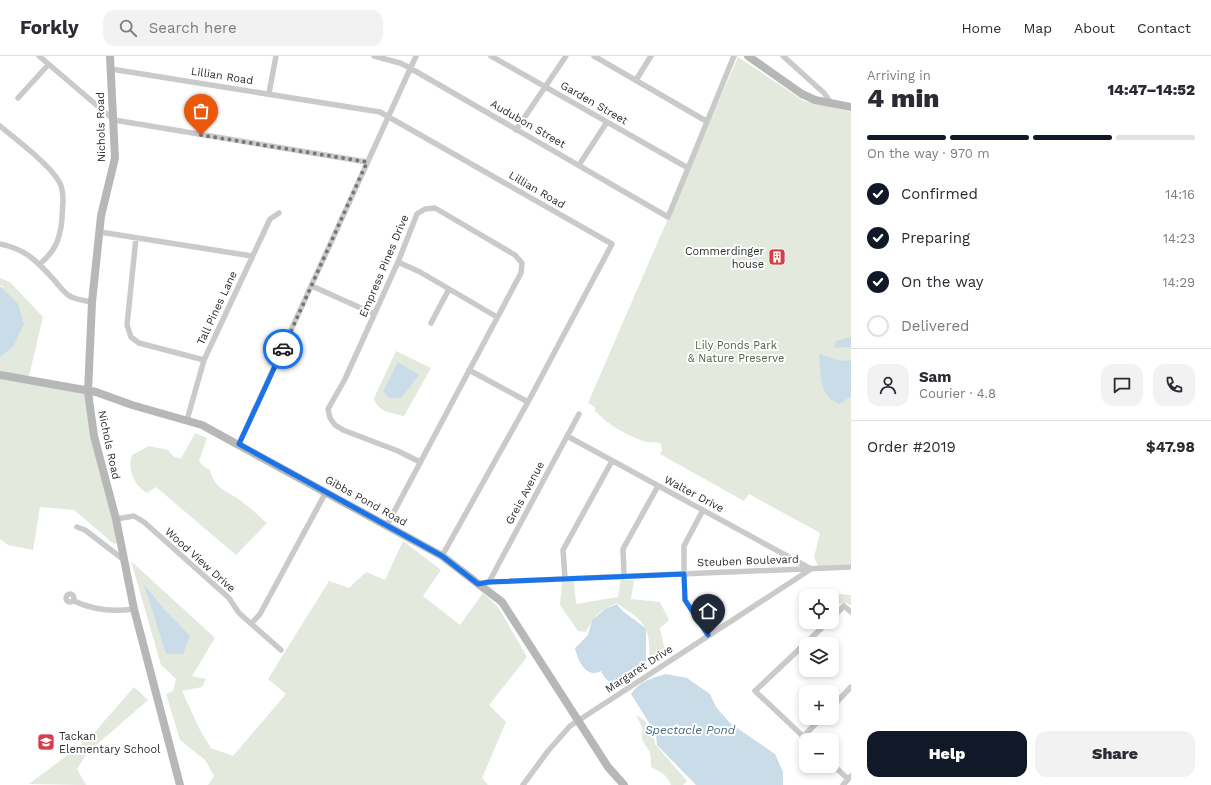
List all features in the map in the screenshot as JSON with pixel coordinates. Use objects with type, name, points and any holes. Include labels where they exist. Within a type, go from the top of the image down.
[{"type":"street","points":[[39,56],[114,120],[367,162]]},
{"type":"street","name":"Nichols Road","points":[[110,56],[115,158],[102,216],[100,232],[92,302],[88,392],[94,436],[116,519],[134,609],[180,785]]},
{"type":"street","points":[[269,93],[276,56]]},
{"type":"street","name":"Audubon Street","points":[[374,56],[400,63],[410,68],[668,217],[688,168]]},
{"type":"street","points":[[239,444],[416,56]]},
{"type":"street","name":"Garden Street","points":[[491,56],[688,168]]},
{"type":"street","points":[[516,130],[566,56]]},
{"type":"street","points":[[594,56],[706,121]]},
{"type":"street","points":[[636,80],[651,56]]},
{"type":"street","points":[[688,168],[706,121],[734,56]]},
{"type":"street","points":[[748,56],[802,94],[815,100],[833,105],[850,106]]},
{"type":"street","points":[[783,56],[824,93],[833,105]]},
{"type":"street","points":[[18,98],[48,65]]},
{"type":"street","name":"Lillian Road","points":[[111,69],[269,93],[380,112],[612,244],[528,402],[442,556]]},
{"type":"street","points":[[579,165],[607,122]]},
{"type":"street","points":[[0,126],[47,168],[55,176],[61,186],[63,201],[61,232],[57,245],[50,255],[40,264]]},
{"type":"street","name":"Empress Pines Drive","points":[[387,525],[520,273],[522,264],[515,255],[435,208],[424,209],[417,214],[398,262],[345,379],[328,409],[330,418],[335,425],[343,430],[398,451],[420,462]]},
{"type":"street","name":"Tall Pines Lane","points":[[187,420],[204,360],[270,219],[279,213]]},
{"type":"street","points":[[100,232],[252,256]]},
{"type":"street","points":[[136,238],[127,325],[131,337],[139,343],[204,360]]},
{"type":"street","points":[[0,244],[14,247],[40,264],[67,294],[77,299],[92,302]]},
{"type":"street","points":[[398,262],[420,272],[497,316]]},
{"type":"street","points":[[312,286],[374,314]]},
{"type":"street","points":[[431,323],[449,289]]},
{"type":"street","points":[[469,370],[528,402]]},
{"type":"street","name":"Gibbs Pond Road","points":[[0,375],[88,392],[96,392],[132,406],[202,425],[442,556],[502,602],[620,784]]},
{"type":"street","name":"Greis Avenue","points":[[489,582],[579,414]]},
{"type":"street","name":"Walter Drive","points":[[567,436],[811,569]]},
{"type":"street","points":[[565,578],[564,550],[612,461]]},
{"type":"street","points":[[624,576],[623,549],[658,486]]},
{"type":"street","points":[[252,623],[260,614],[326,492]]},
{"type":"street","points":[[703,510],[684,546],[685,600],[708,635]]},
{"type":"street","name":"Wood View Drive","points":[[116,519],[134,516],[144,522],[229,598],[239,613],[281,650]]},
{"type":"street","points":[[77,527],[85,530],[124,560]]},
{"type":"street","name":"Steuben Boulevard","points":[[478,584],[489,582],[565,578],[851,567]]},
{"type":"street","name":"Margaret Drive","points":[[523,785],[548,751],[570,726],[578,720],[811,569]]},
{"type":"street","points":[[74,601],[83,605],[101,609],[134,609]]},
{"type":"street","points":[[839,611],[844,606],[851,612]]},
{"type":"street","points":[[800,733],[755,691],[821,629]]},
{"type":"street","points":[[839,700],[851,687]]},
{"type":"street","points":[[809,733],[815,725]]},
{"type":"street","points":[[839,769],[850,778],[843,785]]},
{"type":"green space","name":"Lily Ponds Park & Nature Preserve","points":[[738,57],[804,101],[851,112],[851,564],[818,566],[814,557],[820,533],[749,494],[744,501],[660,454],[662,451],[661,444],[656,442],[646,442],[619,430],[600,416],[595,411],[595,407],[588,403]]},
{"type":"green space","points":[[0,278],[10,282],[43,317],[29,376],[0,372],[0,357],[13,347],[2,286],[0,286]]},
{"type":"green space","points":[[396,351],[431,368],[404,416],[390,413],[382,409],[378,406],[374,398]]},
{"type":"green space","points":[[0,375],[88,391],[120,542],[114,544],[74,510],[40,507],[33,550],[8,545],[0,539]]},
{"type":"green space","points":[[195,433],[207,438],[199,461],[203,466],[210,470],[215,482],[248,506],[267,523],[236,555],[156,487],[147,493],[138,486],[133,477],[130,466],[132,455],[149,446],[168,450],[173,456],[181,459]]},
{"type":"green space","points":[[403,541],[441,570],[423,596],[460,625],[483,593],[498,607],[527,657],[489,705],[506,722],[482,778],[488,785],[208,785],[214,776],[205,760],[180,740],[166,694],[173,691],[176,679],[161,665],[131,561],[215,638],[192,676],[206,679],[202,687],[182,691],[200,730],[211,748],[233,756],[286,694],[268,679],[329,581],[349,588],[366,572],[385,580]],"holes":[[[145,585],[165,610],[183,654]]]},
{"type":"green space","points":[[621,579],[634,580],[631,599],[660,602],[669,620],[660,628],[666,656],[648,668],[649,639],[641,621],[633,614],[617,603],[598,614],[586,632],[578,631],[560,605],[562,582],[574,582],[576,604],[618,597]]},
{"type":"green space","points":[[839,594],[851,595],[851,606],[847,603],[839,604]]},
{"type":"green space","points":[[134,687],[148,700],[87,753],[77,769],[86,785],[29,784],[77,748],[94,733]]},
{"type":"green space","points":[[636,715],[644,720],[653,734],[655,744],[687,781],[683,785],[671,785],[665,776],[651,767],[650,753],[642,739],[643,729]]},
{"type":"water","points":[[0,286],[18,304],[24,324],[13,347],[0,357]]},
{"type":"water","points":[[851,337],[851,347],[834,348],[836,341]]},
{"type":"water","points":[[819,354],[841,361],[851,360],[851,396],[840,404],[833,401],[824,390]]},
{"type":"water","points":[[398,362],[419,375],[401,398],[389,398],[383,391]]},
{"type":"water","points":[[144,584],[165,610],[190,636],[183,654],[166,654]]},
{"type":"water","points":[[617,604],[623,611],[646,629],[646,669],[624,686],[610,682],[605,678],[601,671],[591,673],[587,671],[578,658],[575,648],[588,635],[592,620],[605,609]]},
{"type":"water","name":"Spectacle Pond","points":[[666,674],[687,678],[710,694],[716,707],[730,723],[775,754],[783,772],[783,785],[696,785],[657,745],[656,734],[631,694],[642,683]]},
{"type":"way so far","points":[[201,135],[367,162],[283,349]]},
{"type":"place","name":"Commerdinger house","points":[[777,257]]},
{"type":"place","name":"Tackan Elementary School","points":[[46,742]]},
{"type":"route","points":[[283,349],[239,444],[442,556],[478,584],[489,582],[684,574],[685,600],[708,635]]}]
